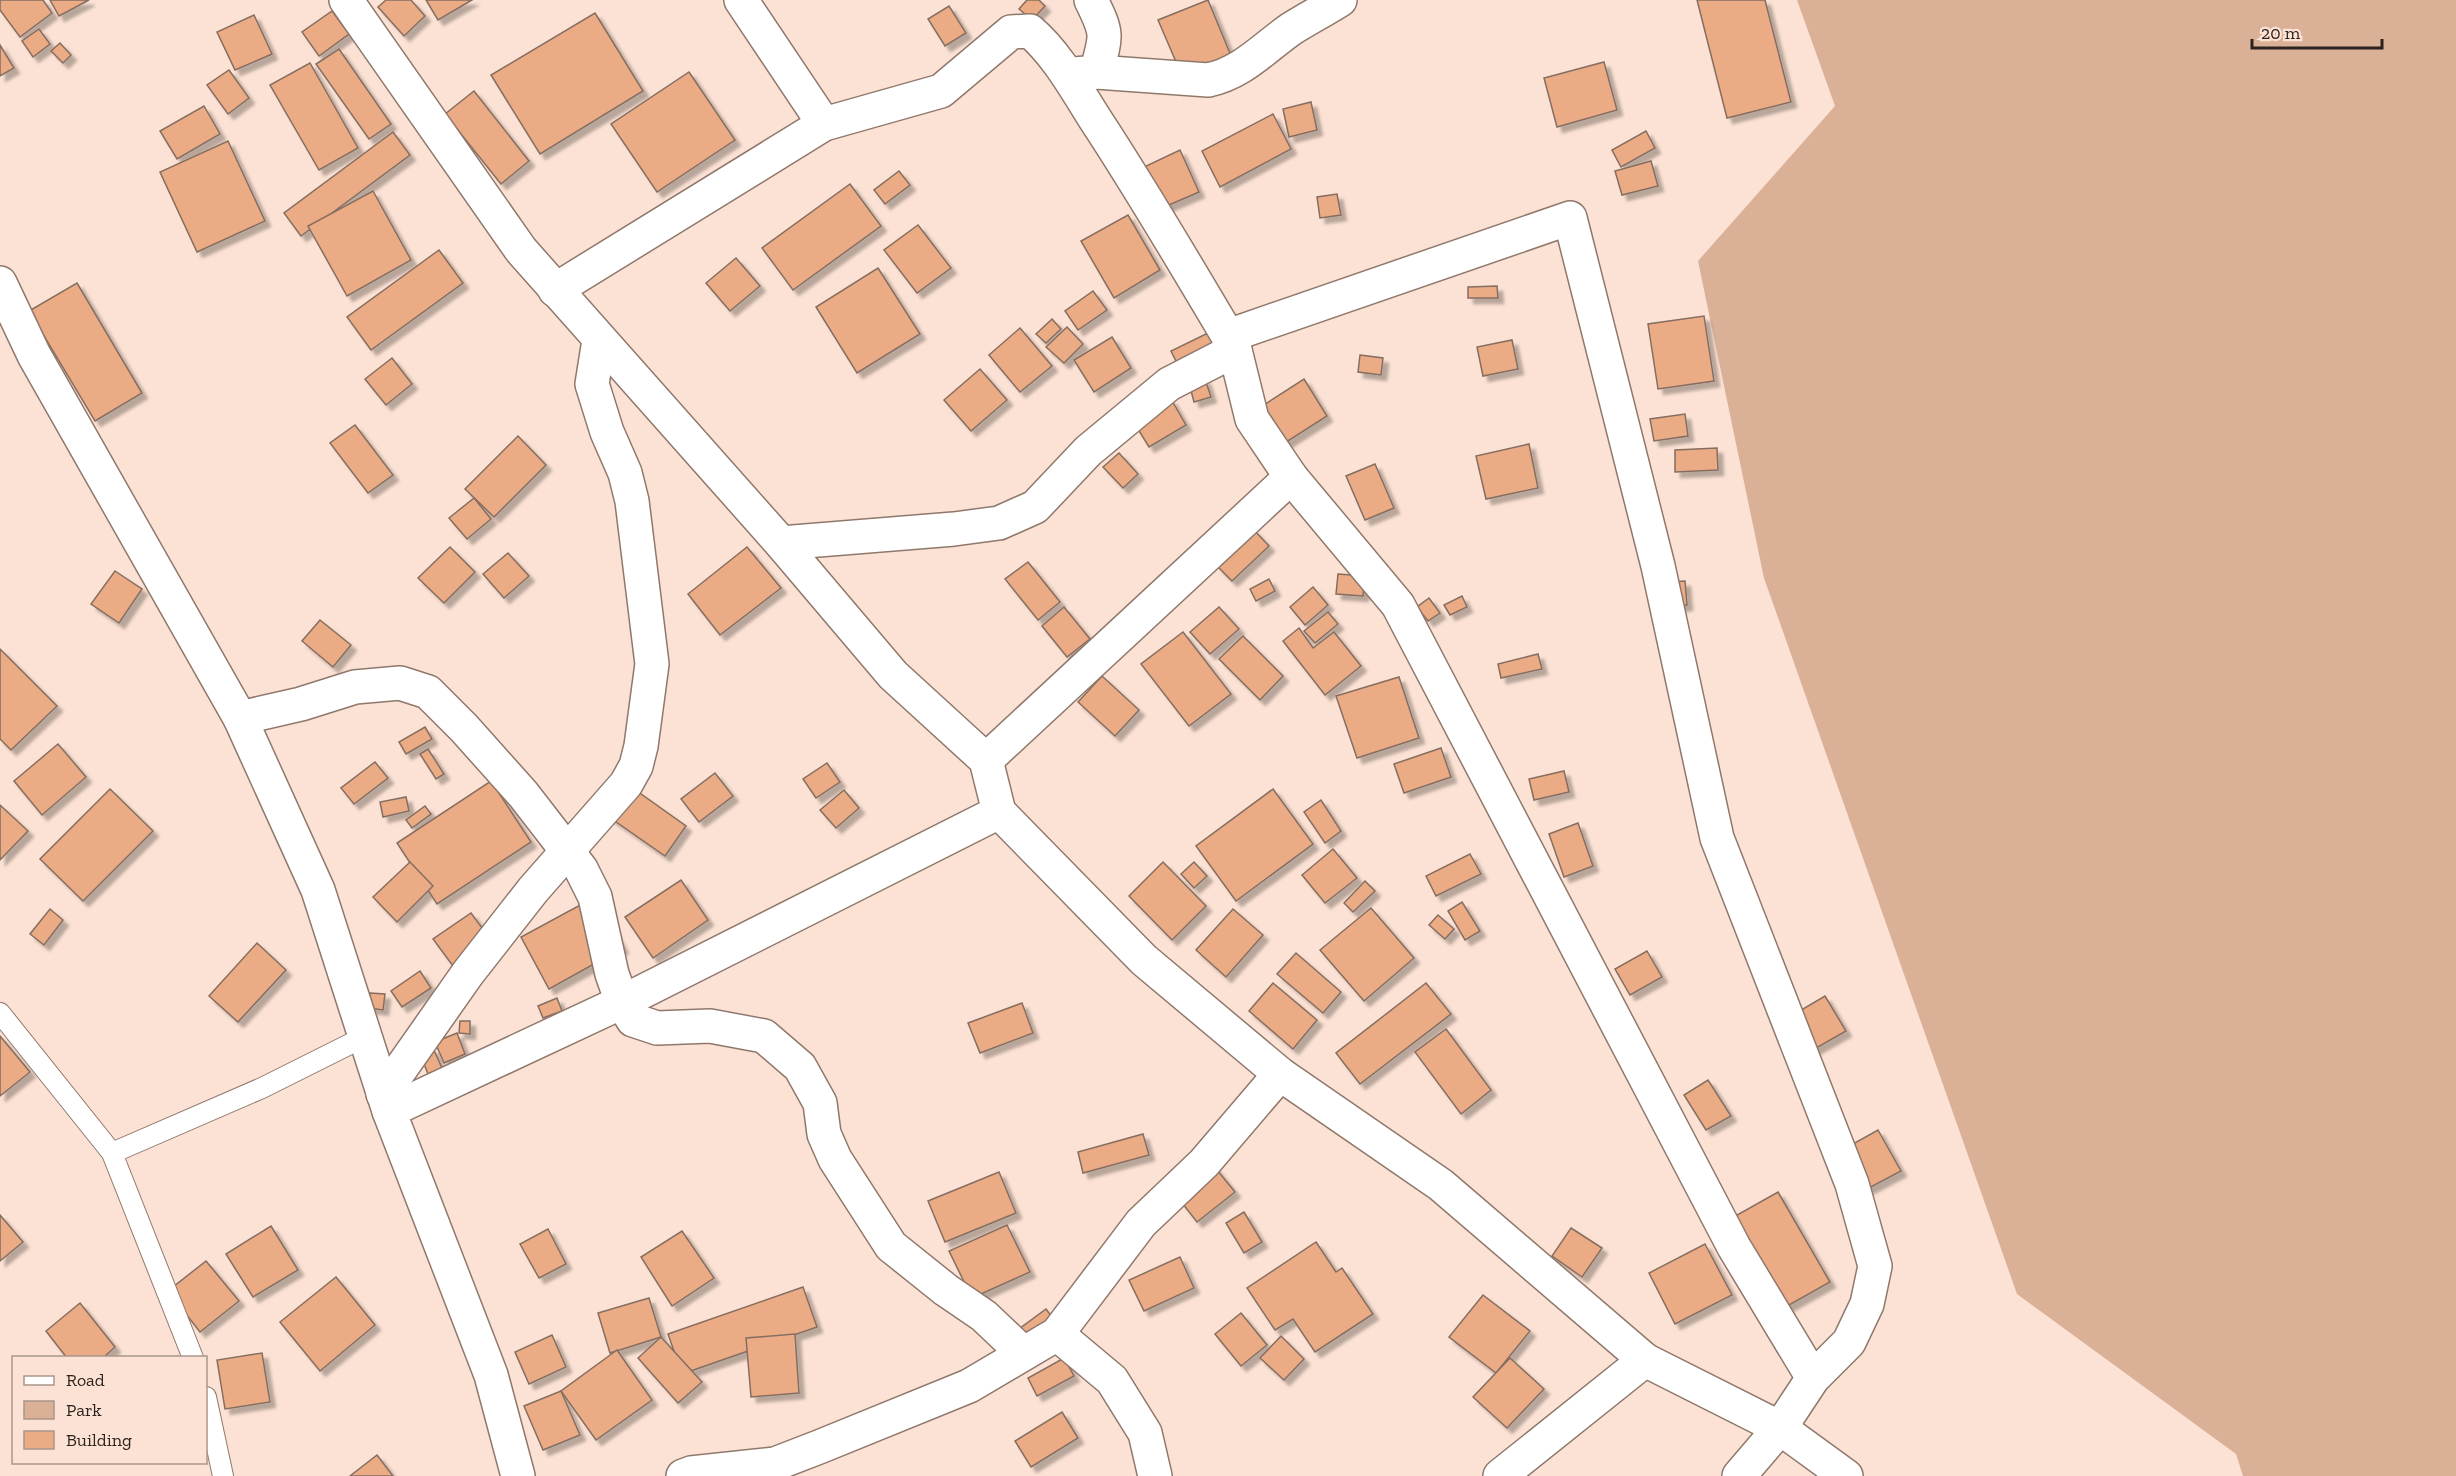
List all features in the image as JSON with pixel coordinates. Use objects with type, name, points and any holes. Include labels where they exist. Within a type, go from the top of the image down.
[{"type":"street","points":[[346,0],[521,250],[781,543],[893,675],[986,760],[999,812],[1144,960],[1280,1074],[1441,1185],[1645,1360],[1780,1428],[1846,1476]]},
{"type":"street","points":[[741,0],[824,124]]},
{"type":"street","points":[[1081,74],[1104,46],[1104,26],[1091,0]]},
{"type":"street","points":[[1081,74],[1208,80],[1225,77],[1291,29],[1340,0]]},
{"type":"street","points":[[555,290],[824,124],[941,91],[1011,32],[1030,31],[1081,74],[1133,178],[1232,343],[1252,419],[1291,477],[1398,604],[1734,1247],[1813,1378]]},
{"type":"street","points":[[781,543],[954,530],[999,523],[1035,507],[1088,451],[1169,384],[1232,343],[1570,218],[1658,566],[1718,838],[1852,1184],[1875,1266],[1868,1304],[1849,1342],[1813,1378],[1780,1428],[1739,1476]]},
{"type":"street","points":[[0,283],[34,356],[240,718],[318,890],[386,1103],[491,1375],[518,1476]]},
{"type":"street","points":[[386,1103],[468,973],[533,890],[626,784],[636,766],[641,746],[652,664],[632,501],[626,473],[607,432],[592,384],[599,340]]},
{"type":"street","points":[[986,760],[1291,477]]},
{"type":"street","points":[[240,718],[301,704],[355,687],[400,682],[428,692],[464,728],[523,794],[580,869],[595,897],[612,974],[622,1002],[633,1020],[657,1028],[710,1026],[764,1036],[800,1067],[820,1103],[824,1134],[835,1159],[891,1246],[946,1290],[984,1316],[1023,1353]]},
{"type":"street","points":[[386,1103],[622,1002],[999,812]]},
{"type":"street","points":[[683,1476],[691,1473],[775,1464],[969,1386],[1057,1334],[1141,1223],[1204,1163],[1280,1074]]},
{"type":"street","points":[[1057,1334],[1112,1380],[1145,1433],[1155,1476]]},
{"type":"street","points":[[1500,1476],[1645,1360]]},
{"type":"lane","points":[[0,1013],[112,1153],[192,1356]]},
{"type":"lane","points":[[112,1153],[262,1088],[364,1037]]},
{"type":"lane","points":[[207,1403],[223,1476]]},
{"type":"green space","points":[[1797,0],[2456,0],[2456,1476],[2243,1476],[2236,1454],[2017,1294],[1764,578],[1698,261],[1835,106]]},
{"type":"building","points":[[0,0],[43,0],[52,13],[20,37],[0,10]]},
{"type":"building","points":[[50,0],[89,0],[59,16]]},
{"type":"building","points":[[386,0],[411,0],[425,16],[404,36],[378,7]]},
{"type":"building","points":[[426,0],[472,0],[438,20]]},
{"type":"building","points":[[1027,0],[1039,0],[1045,6],[1032,20],[1019,9]]},
{"type":"building","points":[[1208,0],[1232,58],[1183,78],[1158,20]]},
{"type":"building","points":[[1697,0],[1765,0],[1791,102],[1727,118]]},
{"type":"building","points":[[949,6],[966,33],[945,46],[928,19]]},
{"type":"building","points":[[332,11],[349,34],[319,56],[302,32]]},
{"type":"building","points":[[595,13],[643,91],[540,154],[491,75]]},
{"type":"building","points":[[254,15],[272,54],[235,70],[217,32]]},
{"type":"building","points":[[39,29],[50,44],[33,57],[22,41]]},
{"type":"building","points":[[60,43],[71,55],[63,63],[51,51]]},
{"type":"building","points":[[0,45],[14,68],[0,76]]},
{"type":"building","points":[[339,49],[391,124],[369,139],[316,64]]},
{"type":"building","points":[[1604,62],[1617,110],[1557,127],[1544,78]]},
{"type":"building","points":[[310,63],[358,148],[319,170],[270,85]]},
{"type":"building","points":[[229,70],[249,98],[228,114],[207,85]]},
{"type":"building","points":[[689,72],[735,140],[657,192],[611,124]]},
{"type":"building","points":[[474,91],[529,161],[501,184],[445,114]]},
{"type":"building","points":[[1311,102],[1317,130],[1289,137],[1283,109]]},
{"type":"building","points":[[204,106],[220,134],[177,159],[160,131]]},
{"type":"building","points":[[1273,114],[1291,149],[1220,187],[1202,151]]},
{"type":"building","points":[[1646,131],[1655,148],[1621,167],[1612,150]]},
{"type":"building","points":[[393,132],[410,155],[301,236],[284,213]]},
{"type":"building","points":[[228,141],[265,221],[197,252],[160,172]]},
{"type":"building","points":[[1180,150],[1199,192],[1162,208],[1144,167]]},
{"type":"building","points":[[1651,161],[1658,186],[1622,195],[1615,171]]},
{"type":"building","points":[[899,171],[910,185],[885,204],[874,190]]},
{"type":"building","points":[[850,184],[881,226],[793,290],[762,248]]},
{"type":"building","points":[[373,191],[411,260],[347,296],[308,226]]},
{"type":"building","points":[[1337,194],[1341,215],[1320,218],[1317,197]]},
{"type":"building","points":[[1128,215],[1160,270],[1114,298],[1081,241]]},
{"type":"building","points":[[918,225],[951,268],[917,293],[884,250]]},
{"type":"building","points":[[439,250],[463,283],[371,350],[347,317]]},
{"type":"building","points":[[736,258],[760,286],[730,311],[706,283]]},
{"type":"building","points":[[878,268],[920,334],[857,373],[816,307]]},
{"type":"building","points":[[77,283],[142,393],[95,421],[29,311]]},
{"type":"building","points":[[1497,286],[1498,298],[1468,298],[1468,287]]},
{"type":"building","points":[[1093,291],[1107,310],[1078,330],[1065,311]]},
{"type":"building","points":[[1704,316],[1714,381],[1658,389],[1648,324]]},
{"type":"building","points":[[1052,319],[1061,329],[1046,343],[1036,334]]},
{"type":"building","points":[[1067,327],[1083,344],[1064,363],[1046,347]]},
{"type":"building","points":[[1020,328],[1052,366],[1020,392],[989,355]]},
{"type":"building","points":[[1212,331],[1223,353],[1182,373],[1171,351]]},
{"type":"building","points":[[1112,337],[1131,368],[1094,392],[1074,360]]},
{"type":"building","points":[[1512,340],[1518,369],[1483,376],[1477,347]]},
{"type":"building","points":[[1360,355],[1383,358],[1381,375],[1358,372]]},
{"type":"building","points":[[392,358],[412,384],[386,405],[365,379]]},
{"type":"building","points":[[980,369],[1007,400],[971,431],[944,400]]},
{"type":"building","points":[[1205,379],[1211,397],[1194,402],[1189,383]]},
{"type":"building","points":[[1304,379],[1327,416],[1280,446],[1256,410]]},
{"type":"building","points":[[1171,399],[1186,425],[1149,447],[1133,421]]},
{"type":"building","points":[[1685,414],[1688,436],[1654,441],[1650,419]]},
{"type":"building","points":[[355,425],[393,475],[368,493],[330,443]]},
{"type":"building","points":[[518,436],[546,465],[494,517],[465,489]]},
{"type":"building","points":[[1529,444],[1538,488],[1486,499],[1476,456]]},
{"type":"building","points":[[1717,448],[1718,470],[1675,472],[1675,450]]},
{"type":"building","points":[[1119,453],[1138,474],[1123,488],[1103,467]]},
{"type":"building","points":[[1375,464],[1394,508],[1365,520],[1346,476]]},
{"type":"building","points":[[474,498],[491,519],[467,539],[449,518]]},
{"type":"building","points":[[1254,530],[1269,546],[1232,581],[1217,566]]},
{"type":"building","points":[[450,547],[475,572],[444,603],[418,578]]},
{"type":"building","points":[[747,547],[781,588],[720,635],[688,594]]},
{"type":"building","points":[[508,553],[529,576],[504,598],[483,574]]},
{"type":"building","points":[[1028,562],[1060,602],[1038,620],[1005,579]]},
{"type":"building","points":[[115,571],[142,589],[119,623],[91,604]]},
{"type":"building","points":[[1338,574],[1365,576],[1363,596],[1336,594]]},
{"type":"building","points":[[1269,579],[1275,591],[1256,601],[1250,589]]},
{"type":"building","points":[[1685,581],[1687,605],[1671,607],[1669,582]]},
{"type":"building","points":[[1313,587],[1328,605],[1305,625],[1290,607]]},
{"type":"building","points":[[1462,596],[1467,607],[1450,615],[1444,605]]},
{"type":"building","points":[[1429,598],[1440,613],[1428,621],[1417,607]]},
{"type":"building","points":[[1064,607],[1090,639],[1067,657],[1042,626]]},
{"type":"building","points":[[1219,607],[1239,629],[1210,654],[1190,632]]},
{"type":"building","points":[[1328,612],[1338,624],[1315,643],[1304,631]]},
{"type":"building","points":[[320,620],[351,645],[333,667],[302,641]]},
{"type":"building","points":[[1299,628],[1313,648],[1334,632],[1361,666],[1325,695],[1283,641]]},
{"type":"building","points":[[1183,632],[1231,694],[1189,726],[1141,664]]},
{"type":"building","points":[[1243,636],[1283,676],[1260,700],[1219,659]]},
{"type":"building","points":[[0,649],[57,706],[11,750],[0,739]]},
{"type":"building","points":[[1538,654],[1542,669],[1501,678],[1498,664]]},
{"type":"building","points":[[1102,676],[1139,710],[1115,736],[1078,702]]},
{"type":"building","points":[[1399,677],[1419,738],[1357,758],[1336,696]]},
{"type":"building","points":[[425,727],[432,739],[406,754],[399,742]]},
{"type":"building","points":[[58,744],[86,777],[42,815],[14,781]]},
{"type":"building","points":[[1441,748],[1451,777],[1404,793],[1394,764]]},
{"type":"building","points":[[428,749],[444,774],[436,779],[420,754]]},
{"type":"building","points":[[375,762],[388,778],[354,804],[341,788]]},
{"type":"building","points":[[827,763],[840,782],[816,798],[803,779]]},
{"type":"building","points":[[1564,771],[1569,792],[1534,800],[1529,779]]},
{"type":"building","points":[[715,773],[733,796],[699,822],[681,799]]},
{"type":"building","points":[[613,774],[686,826],[665,856],[592,805]]},
{"type":"building","points":[[491,781],[531,842],[437,904],[397,843]]},
{"type":"building","points":[[110,789],[153,831],[83,901],[40,859]]},
{"type":"building","points":[[1273,789],[1313,844],[1236,901],[1196,846]]},
{"type":"building","points":[[844,790],[859,808],[836,828],[820,810]]},
{"type":"building","points":[[406,797],[409,811],[383,817],[380,802]]},
{"type":"building","points":[[1321,800],[1341,831],[1325,843],[1304,812]]},
{"type":"building","points":[[0,805],[28,831],[0,860]]},
{"type":"building","points":[[425,806],[431,814],[412,828],[406,820]]},
{"type":"building","points":[[1578,823],[1593,866],[1564,877],[1549,834]]},
{"type":"building","points":[[1333,849],[1357,878],[1325,903],[1302,875]]},
{"type":"building","points":[[1470,854],[1481,874],[1436,896],[1426,876]]},
{"type":"building","points":[[410,862],[433,886],[397,922],[373,897]]},
{"type":"building","points":[[1163,862],[1206,906],[1172,940],[1129,896]]},
{"type":"building","points":[[1194,862],[1207,876],[1194,888],[1181,874]]},
{"type":"building","points":[[681,880],[708,920],[653,958],[625,917]]},
{"type":"building","points":[[1365,881],[1375,891],[1353,912],[1344,903]]},
{"type":"building","points":[[595,897],[623,948],[549,989],[521,937]]},
{"type":"building","points":[[1462,902],[1480,931],[1465,940],[1448,911]]},
{"type":"building","points":[[1371,908],[1414,958],[1364,1001],[1320,950]]},
{"type":"building","points":[[50,909],[63,920],[44,945],[30,934]]},
{"type":"building","points":[[1233,909],[1263,935],[1226,977],[1196,950]]},
{"type":"building","points":[[471,913],[491,940],[453,966],[433,939]]},
{"type":"building","points":[[1438,915],[1454,929],[1445,939],[1429,925]]},
{"type":"building","points":[[257,943],[286,970],[238,1022],[209,996]]},
{"type":"building","points":[[1647,951],[1662,977],[1630,995],[1615,969]]},
{"type":"building","points":[[1296,953],[1341,992],[1323,1013],[1277,974]]},
{"type":"building","points":[[420,971],[431,988],[402,1007],[391,991]]},
{"type":"building","points":[[1273,983],[1317,1020],[1293,1049],[1249,1011]]},
{"type":"building","points":[[1426,983],[1451,1014],[1360,1084],[1336,1053]]},
{"type":"building","points":[[370,993],[385,994],[383,1010],[369,1008]]},
{"type":"building","points":[[1825,996],[1846,1031],[1811,1051],[1791,1016]]},
{"type":"building","points":[[557,998],[562,1011],[543,1018],[538,1006]]},
{"type":"building","points":[[1022,1003],[1033,1033],[980,1053],[968,1023]]},
{"type":"building","points":[[460,1021],[470,1021],[470,1034],[459,1033]]},
{"type":"building","points":[[1446,1029],[1491,1090],[1461,1114],[1415,1052]]},
{"type":"building","points":[[457,1033],[465,1054],[444,1063],[435,1042]]},
{"type":"building","points":[[0,1036],[30,1072],[0,1096]]},
{"type":"building","points":[[433,1048],[442,1068],[428,1074],[420,1054]]},
{"type":"building","points":[[1708,1080],[1731,1116],[1706,1130],[1684,1095]]},
{"type":"building","points":[[1878,1130],[1901,1171],[1867,1189],[1844,1149]]},
{"type":"building","points":[[1143,1134],[1149,1155],[1083,1173],[1078,1152]]},
{"type":"building","points":[[1213,1165],[1235,1192],[1197,1222],[1175,1194]]},
{"type":"building","points":[[999,1172],[1016,1213],[945,1242],[928,1201]]},
{"type":"building","points":[[1778,1192],[1830,1282],[1782,1309],[1730,1219]]},
{"type":"building","points":[[1244,1212],[1262,1242],[1244,1253],[1226,1223]]},
{"type":"building","points":[[0,1215],[23,1242],[0,1261]]},
{"type":"building","points":[[1007,1225],[1030,1272],[972,1298],[949,1251]]},
{"type":"building","points":[[271,1226],[298,1270],[253,1297],[226,1254]]},
{"type":"building","points":[[1571,1228],[1602,1248],[1582,1277],[1552,1256]]},
{"type":"building","points":[[548,1229],[566,1264],[539,1278],[520,1244]]},
{"type":"building","points":[[682,1231],[714,1278],[672,1306],[641,1257]]},
{"type":"building","points":[[1316,1242],[1336,1272],[1342,1268],[1373,1314],[1315,1352],[1293,1319],[1275,1330],[1247,1288]]},
{"type":"building","points":[[1705,1244],[1732,1295],[1675,1324],[1649,1273]]},
{"type":"building","points":[[1180,1257],[1194,1288],[1144,1311],[1129,1280]]},
{"type":"building","points":[[206,1261],[239,1301],[200,1332],[168,1291]]},
{"type":"building","points":[[336,1277],[375,1325],[320,1371],[280,1322]]},
{"type":"building","points":[[803,1287],[817,1327],[682,1374],[668,1334]]},
{"type":"building","points":[[1483,1295],[1530,1331],[1496,1373],[1449,1337]]},
{"type":"building","points":[[649,1298],[661,1337],[610,1353],[598,1313]]},
{"type":"building","points":[[80,1303],[115,1347],[105,1356],[65,1356],[46,1331]]},
{"type":"building","points":[[1046,1309],[1058,1325],[1031,1345],[1019,1329]]},
{"type":"building","points":[[1241,1313],[1267,1345],[1241,1366],[1215,1334]]},
{"type":"building","points":[[795,1334],[799,1393],[751,1397],[746,1338]]},
{"type":"building","points":[[552,1335],[566,1367],[529,1384],[515,1352]]},
{"type":"building","points":[[1281,1336],[1304,1359],[1284,1380],[1260,1358]]},
{"type":"building","points":[[661,1337],[702,1382],[678,1403],[638,1358]]},
{"type":"building","points":[[617,1350],[652,1400],[596,1440],[561,1391]]},
{"type":"building","points":[[262,1353],[270,1402],[225,1409],[217,1360]]},
{"type":"building","points":[[1064,1358],[1074,1376],[1037,1396],[1028,1378]]},
{"type":"building","points":[[1510,1358],[1544,1389],[1507,1428],[1473,1397]]},
{"type":"building","points":[[561,1391],[580,1435],[543,1450],[524,1406]]},
{"type":"building","points":[[1062,1412],[1078,1438],[1031,1467],[1015,1441]]},
{"type":"building","points":[[377,1455],[393,1476],[350,1476]]}]
